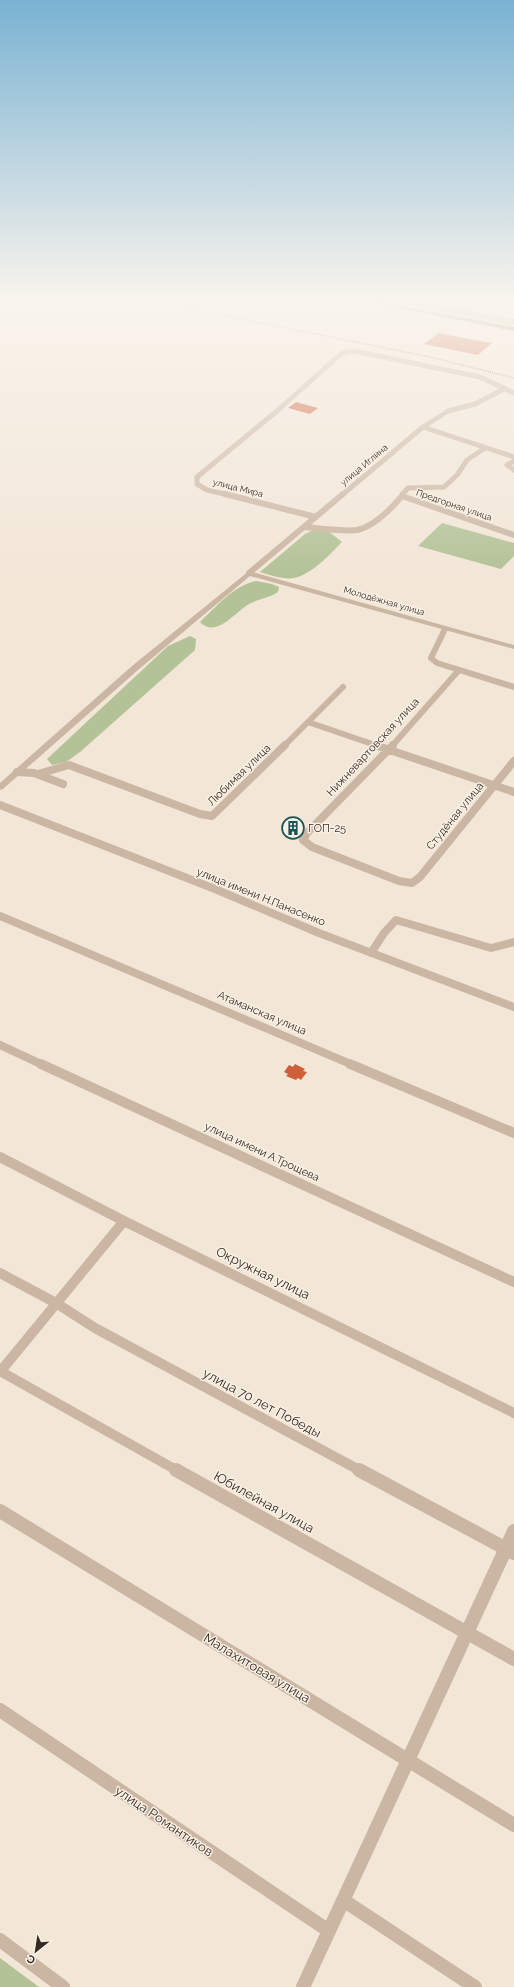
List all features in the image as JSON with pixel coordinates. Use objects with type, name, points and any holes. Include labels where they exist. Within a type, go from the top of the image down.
[{"type":"street","name":"улица Мира","points":[[300,391],[197,477],[197,484],[207,490],[316,517]]},
{"type":"street","name":"улица Иглина","points":[[249,573],[423,427],[448,410],[475,404],[501,391]]},
{"type":"street","points":[[423,427],[514,457]]},
{"type":"street","points":[[402,496],[408,488],[444,487],[458,475],[468,460],[485,448]]},
{"type":"street","points":[[514,461],[507,465],[514,470]]},
{"type":"street","name":"Предгорная улица","points":[[304,527],[356,530],[363,528],[387,511],[402,496],[514,535]]},
{"type":"street","points":[[0,787],[135,668],[249,573]]},
{"type":"street","name":"Молодёжная улица","points":[[249,573],[445,629],[514,647]]},
{"type":"street","points":[[445,629],[431,658],[437,663],[514,687]]},
{"type":"street","name":"Нижневартовская улица","points":[[412,883],[399,881],[312,847],[303,840],[307,833],[388,750],[460,670]]},
{"type":"street","name":"Любимая улица","points":[[38,774],[69,765],[200,814],[212,816],[220,811],[343,687]]},
{"type":"street","points":[[308,722],[514,792]]},
{"type":"street","name":"Студёная улица","points":[[412,883],[420,877],[514,762]]},
{"type":"street","points":[[17,772],[38,774],[63,784]]},
{"type":"street","name":"улица имени Н.Панасенко","points":[[0,805],[215,889],[371,953],[514,1007]]},
{"type":"street","name":"Атаманская улица","points":[[0,916],[514,1132]]},
{"type":"street","points":[[371,953],[384,933],[396,920],[491,948],[514,942]]},
{"type":"street","name":"улица имени А.Трощева","points":[[0,1045],[514,1282]]},
{"type":"street","name":"Окружная улица","points":[[0,1157],[124,1221],[514,1413]]},
{"type":"street","points":[[0,1371],[124,1221]]},
{"type":"street","name":"улица 70 лет Победы","points":[[0,1273],[56,1303],[94,1328],[510,1551]]},
{"type":"street","name":"Юбилейная улица","points":[[0,1371],[514,1659]]},
{"type":"street","name":"Малахитовая улица","points":[[0,1511],[514,1825]]},
{"type":"street","points":[[303,1987],[467,1633],[510,1551],[514,1531]]},
{"type":"street","name":"улица Романтиков","points":[[0,1710],[329,1931]]},
{"type":"street","points":[[343,1900],[475,1987]]},
{"type":"street","points":[[0,1940],[63,1987]]},
{"type":"green space","points":[[442,523],[514,543],[514,556],[501,569],[418,546]]},
{"type":"green space","points":[[311,531],[328,531],[342,542],[316,567],[300,576],[284,578],[260,572],[305,534]]},
{"type":"green space","points":[[256,581],[279,587],[278,592],[249,604],[219,626],[206,626],[200,622],[219,603],[233,592],[240,587]]},
{"type":"green space","points":[[190,636],[196,639],[195,650],[80,752],[66,762],[52,765],[47,759],[168,646]]},
{"type":"green space","points":[[0,1958],[39,1987],[0,1987]]},
{"type":"building","points":[[296,402],[318,408],[310,414],[288,408]]},
{"type":"building","points":[[295,1064],[305,1069],[303,1071],[307,1072],[301,1080],[298,1078],[296,1080],[286,1076],[288,1074],[284,1072],[289,1065],[293,1067]]},
{"type":"place","name":"ГОП-25","points":[[293,828]]}]
